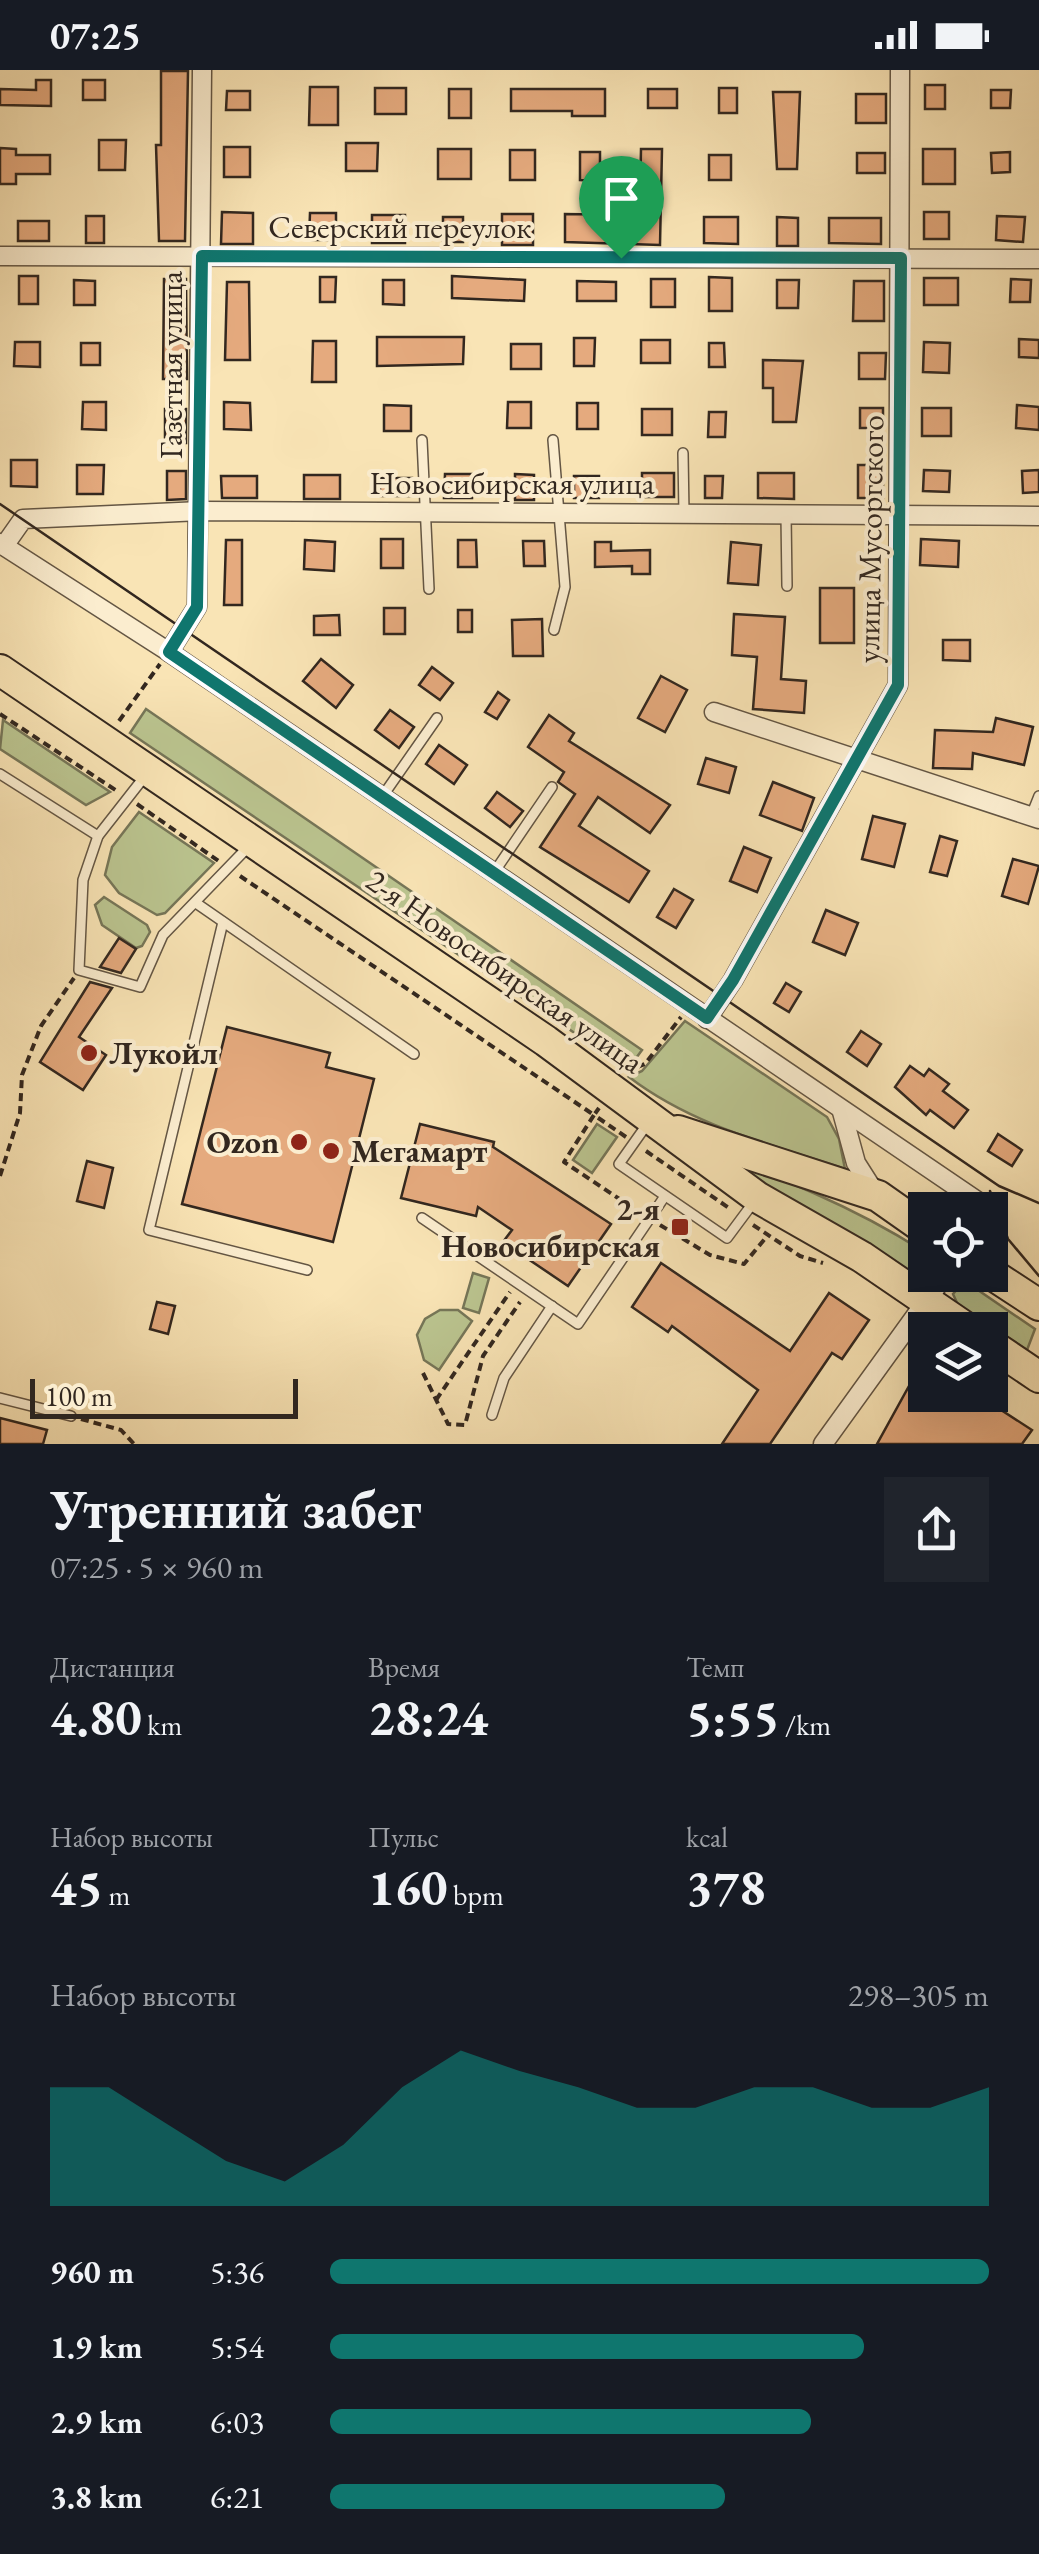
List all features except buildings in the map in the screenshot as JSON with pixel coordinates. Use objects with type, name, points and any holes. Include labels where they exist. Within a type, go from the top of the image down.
[{"type":"main road","name":"2-я Новосибирская улица","points":[[0,670],[255,840],[661,1122],[707,1163],[942,1312]]},
{"type":"main road","points":[[661,1122],[878,1196],[908,1217]]},
{"type":"main road","points":[[1008,1284],[1039,1304]]},
{"type":"main road","points":[[1008,1356],[1039,1377]]},
{"type":"street","name":"Газетная улица","points":[[169,652],[197,607],[201,511],[202,70]]},
{"type":"street","name":"улица Мусоргского","points":[[707,1018],[898,685],[902,516],[900,70]]},
{"type":"street","name":"Северский переулок","points":[[0,256],[1039,259]]},
{"type":"street","name":"Новосибирская улица","points":[[2,545],[23,520],[201,511],[1039,516]]},
{"type":"street","points":[[2,545],[169,652],[962,1192]]},
{"type":"street","points":[[714,712],[860,757],[1035,818]]},
{"type":"street","points":[[842,1112],[856,1163],[878,1196]]},
{"type":"street","points":[[823,1444],[934,1292]]},
{"type":"lane","points":[[422,440],[428,589]]},
{"type":"lane","points":[[554,440],[565,587],[554,630]]},
{"type":"lane","points":[[683,453],[684,514]]},
{"type":"lane","points":[[786,515],[787,586]]},
{"type":"lane","points":[[382,797],[437,718]]},
{"type":"lane","points":[[150,770],[98,836],[84,880],[79,970],[140,988],[163,936],[255,840]]},
{"type":"lane","points":[[0,774],[98,836]]},
{"type":"lane","points":[[495,872],[552,787]]},
{"type":"lane","points":[[1035,818],[1039,796]]},
{"type":"lane","points":[[196,903],[414,1054]]},
{"type":"lane","points":[[224,922],[149,1230],[307,1270]]},
{"type":"lane","points":[[661,1122],[619,1164],[727,1238],[757,1197]]},
{"type":"lane","points":[[422,1218],[578,1324],[665,1196]]},
{"type":"lane","points":[[492,1415],[504,1378],[552,1306]]},
{"type":"lane","points":[[0,1398],[71,1416]]},
{"type":"path","points":[[104,740],[169,652]]},
{"type":"path","points":[[0,1176],[20,1114],[22,1075],[41,1026],[79,970]]},
{"type":"path","points":[[594,1115],[564,1162],[710,1255],[744,1264],[768,1234]]},
{"type":"path","points":[[436,1400],[517,1282]]},
{"type":"path","points":[[423,1373],[448,1424],[465,1425],[483,1356],[528,1290]]},
{"type":"path","points":[[71,1416],[121,1430],[134,1444]]},
{"type":"green space","points":[[146,709],[642,1050],[628,1069],[130,733]]},
{"type":"green space","points":[[3,720],[110,792],[86,805],[0,749]]},
{"type":"green space","points":[[139,812],[214,863],[165,913],[157,915],[119,893],[105,875],[112,847]]},
{"type":"green space","points":[[104,897],[147,925],[150,932],[142,946],[136,948],[102,925],[95,905]]},
{"type":"green space","points":[[685,1021],[827,1117],[839,1139],[845,1169],[706,1121],[629,1077],[642,1071]]},
{"type":"green space","points":[[597,1124],[617,1137],[592,1173],[573,1160]]},
{"type":"green space","points":[[700,1149],[842,1206],[908,1242],[908,1270]]},
{"type":"green space","points":[[473,1273],[489,1278],[479,1313],[463,1308]]},
{"type":"green space","points":[[981,1292],[1035,1329],[1027,1350],[1008,1338],[1008,1312],[969,1312],[958,1305],[953,1294]]},
{"type":"green space","points":[[440,1310],[458,1310],[472,1321],[439,1370],[424,1360],[417,1335],[425,1319]]},
{"type":"tram line","points":[[0,504],[999,1186],[1039,1203]]},
{"type":"tram line","points":[[990,1191],[1008,1239],[1039,1276]]},
{"type":"place","name":"Лукойл","points":[[89,1053]]},
{"type":"place","name":"Ozon","points":[[299,1142]]},
{"type":"place","name":"Мегамарт","points":[[331,1151]]},
{"type":"place","name":"2-я Новосибирская","points":[[680,1227]]},
{"type":"route","points":[[202,256],[621,258],[901,258],[898,685],[733,980],[707,1018],[169,652],[180,628],[197,607],[202,256]]}]
